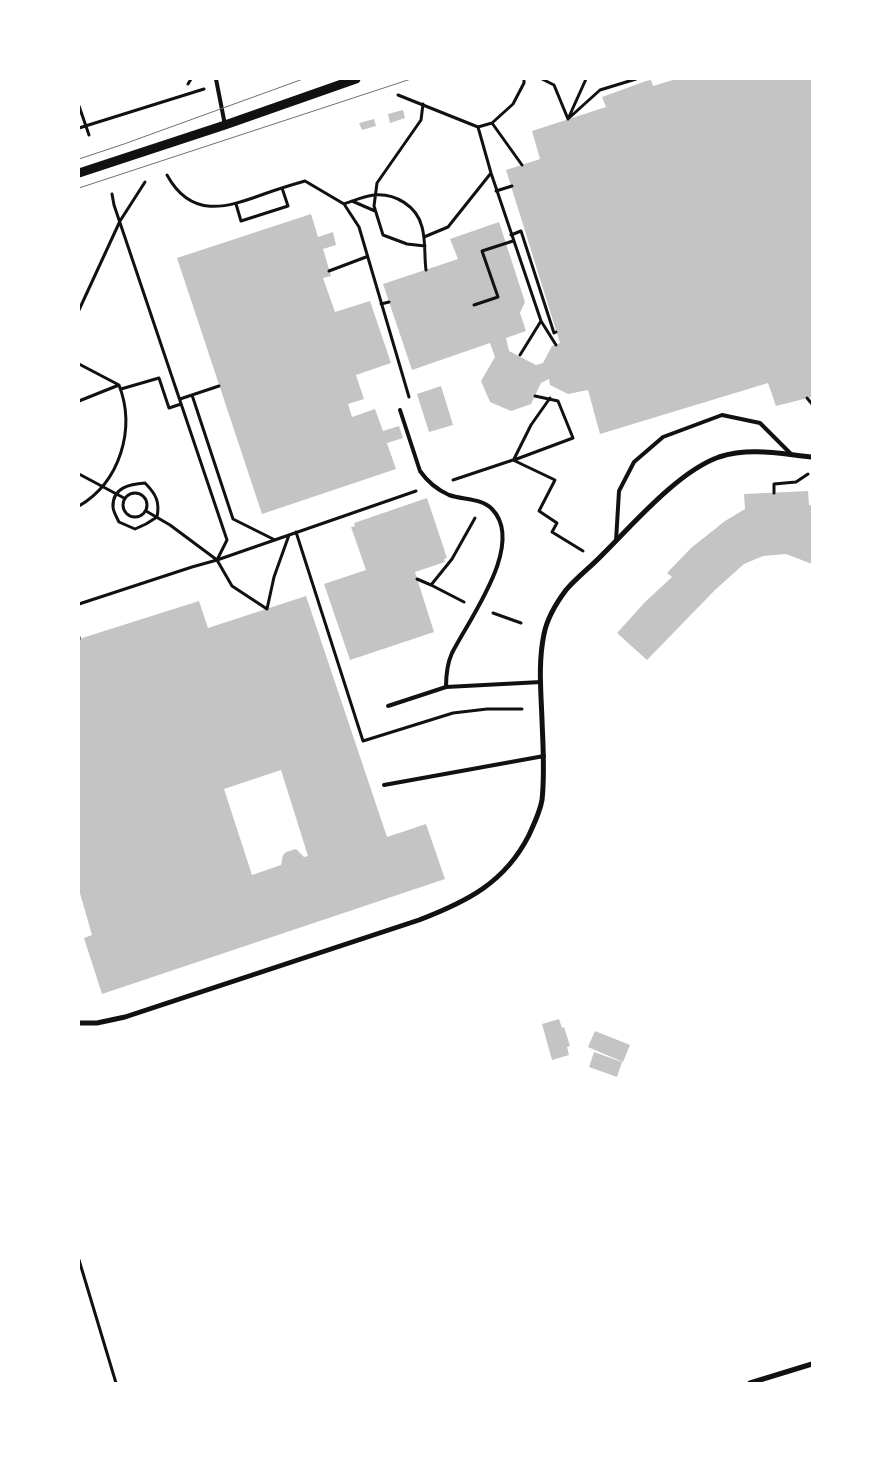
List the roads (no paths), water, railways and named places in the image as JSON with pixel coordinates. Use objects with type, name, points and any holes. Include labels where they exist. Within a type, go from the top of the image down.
[{"type":"street","points":[[79,173],[356,79]]},
{"type":"street","points":[[79,1023],[97,1023],[126,1017],[419,920],[450,908],[479,893],[514,860],[537,819],[542,801],[544,756],[540,658],[545,632],[566,590],[680,480],[698,467],[738,452],[758,451],[812,457]]},
{"type":"street","points":[[750,1383],[812,1364]]},
{"type":"lane","points":[[216,79],[225,125]]},
{"type":"lane","points":[[400,410],[420,471],[425,478],[450,495],[483,503],[492,509],[500,521],[504,536],[498,566],[452,654],[446,670],[446,686]]},
{"type":"lane","points":[[616,542],[619,491],[634,462],[663,437],[722,415],[760,423],[793,455]]},
{"type":"lane","points":[[388,706],[446,686],[541,682]]},
{"type":"lane","points":[[384,785],[544,756]]},
{"type":"tram line","points":[[79,159],[303,79]]},
{"type":"tram line","points":[[79,188],[411,79]]}]
